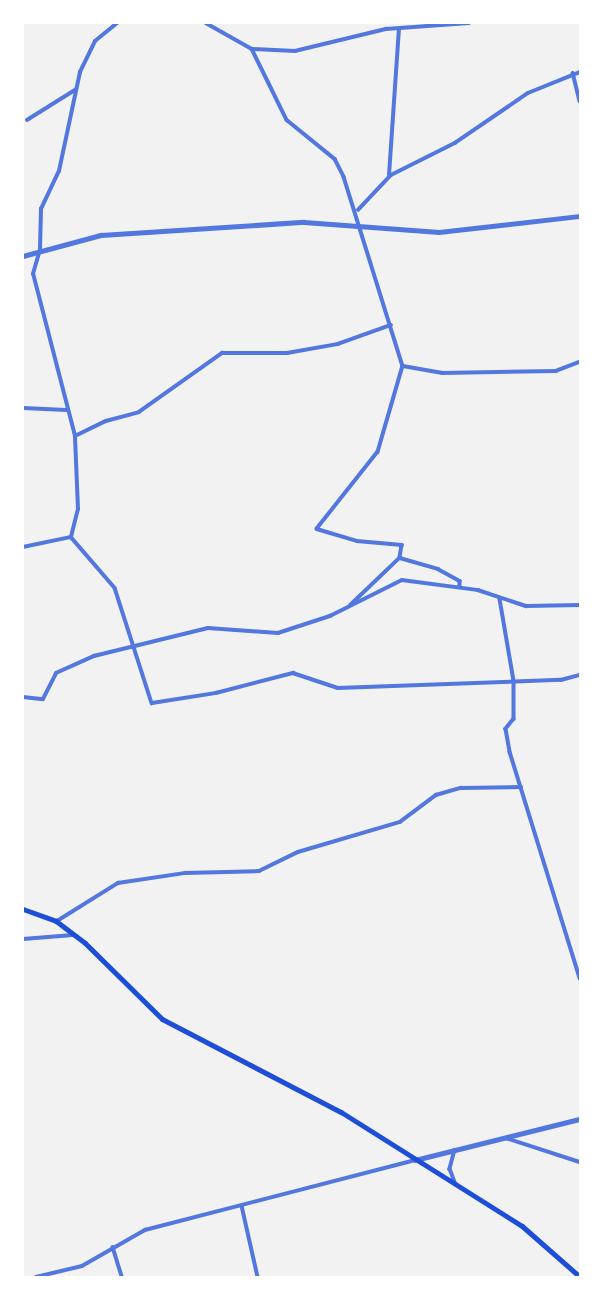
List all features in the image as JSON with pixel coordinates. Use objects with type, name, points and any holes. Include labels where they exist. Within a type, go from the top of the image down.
[{"type":"main road","points":[[23,909],[56,922],[75,935],[162,1019],[292,1083],[543,1242],[580,1277]]},
{"type":"street","points":[[71,537],[78,509],[75,436],[66,410],[33,274],[40,250],[41,209],[59,171],[75,90],[95,41],[117,23]]},
{"type":"street","points":[[206,23],[252,49],[295,51],[399,29],[469,23]]},
{"type":"street","points":[[389,177],[399,29]]},
{"type":"street","points":[[252,49],[287,120],[335,159],[358,210],[403,366],[378,452],[317,529],[357,541],[402,545],[400,558],[351,605]]},
{"type":"street","points":[[358,210],[389,177],[456,142],[528,93],[580,72]]},
{"type":"street","points":[[573,73],[580,101]]},
{"type":"street","points":[[27,120],[75,90]]},
{"type":"street","points":[[23,256],[101,235],[304,222],[439,232],[580,216]]},
{"type":"street","points":[[75,436],[106,421],[139,412],[222,353],[287,353],[338,344],[391,324]]},
{"type":"street","points":[[403,366],[442,373],[543,371],[580,362]]},
{"type":"street","points":[[23,408],[66,410]]},
{"type":"street","points":[[23,547],[71,537]]},
{"type":"street","points":[[71,537],[115,588],[152,703],[216,693],[293,673],[338,688],[514,681],[580,675]]},
{"type":"street","points":[[400,558],[438,569],[460,581],[460,587]]},
{"type":"street","points":[[23,697],[43,699],[56,673],[133,644],[208,628],[278,633],[351,605],[402,580],[460,587],[526,606],[580,605]]},
{"type":"street","points":[[500,599],[514,681],[514,719],[506,729],[521,787],[580,978]]},
{"type":"street","points":[[56,922],[118,883],[185,873],[259,871],[298,852],[400,822],[436,795],[461,788],[521,787]]},
{"type":"street","points":[[23,939],[75,935]]},
{"type":"street","points":[[36,1277],[82,1265],[145,1230],[456,1148],[580,1119]]},
{"type":"street","points":[[503,1137],[580,1161]]},
{"type":"street","points":[[456,1148],[450,1170],[457,1186]]},
{"type":"street","points":[[242,1206],[258,1277]]},
{"type":"street","points":[[113,1247],[122,1277]]}]
